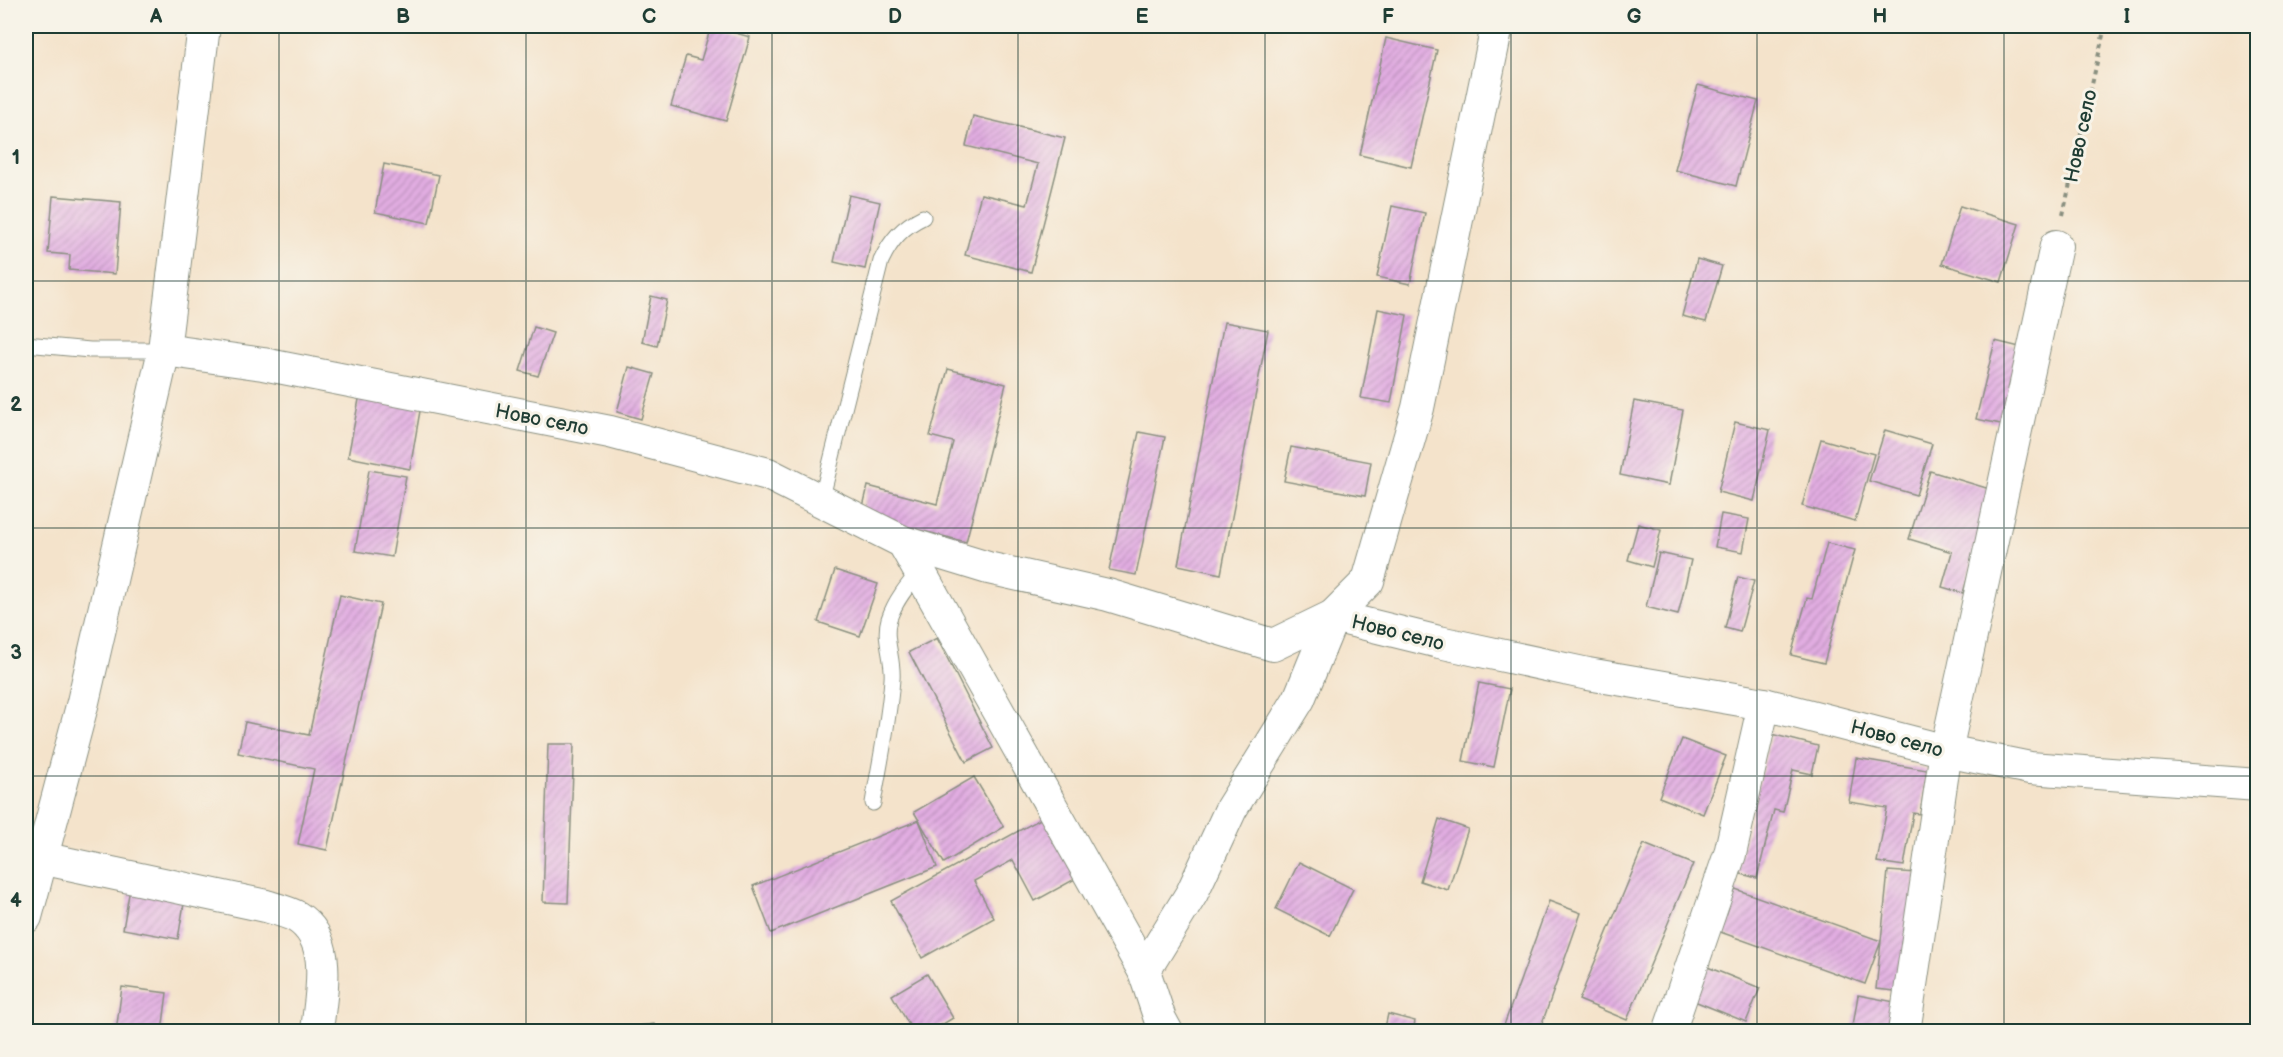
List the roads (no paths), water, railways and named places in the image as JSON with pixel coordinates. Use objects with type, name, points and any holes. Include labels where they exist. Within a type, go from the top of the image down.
[{"type":"street","points":[[26,917],[82,702],[164,350],[204,26]]},
{"type":"street","points":[[1144,971],[1191,893],[1231,809],[1299,699],[1334,616],[1368,581],[1418,408],[1497,26]]},
{"type":"street","points":[[1904,1032],[1946,752],[2056,246]]},
{"type":"street","name":"Ново село","points":[[164,350],[262,364],[610,432],[768,474],[903,542],[988,568],[1108,596],[1273,645],[1334,616],[1439,642],[1588,674],[1764,704],[1946,752],[2030,768],[2258,785]]},
{"type":"street","points":[[903,542],[1144,971],[1162,1027]]},
{"type":"street","points":[[1669,1032],[1730,854],[1764,704]]},
{"type":"street","points":[[41,858],[266,906],[298,918],[318,938],[323,970],[317,1032]]},
{"type":"lane","points":[[821,501],[881,261],[899,233],[923,217]]},
{"type":"lane","points":[[26,344],[90,350],[164,350]]},
{"type":"lane","points":[[873,803],[890,711],[893,675],[888,643],[889,621],[904,589],[919,572]]}]
